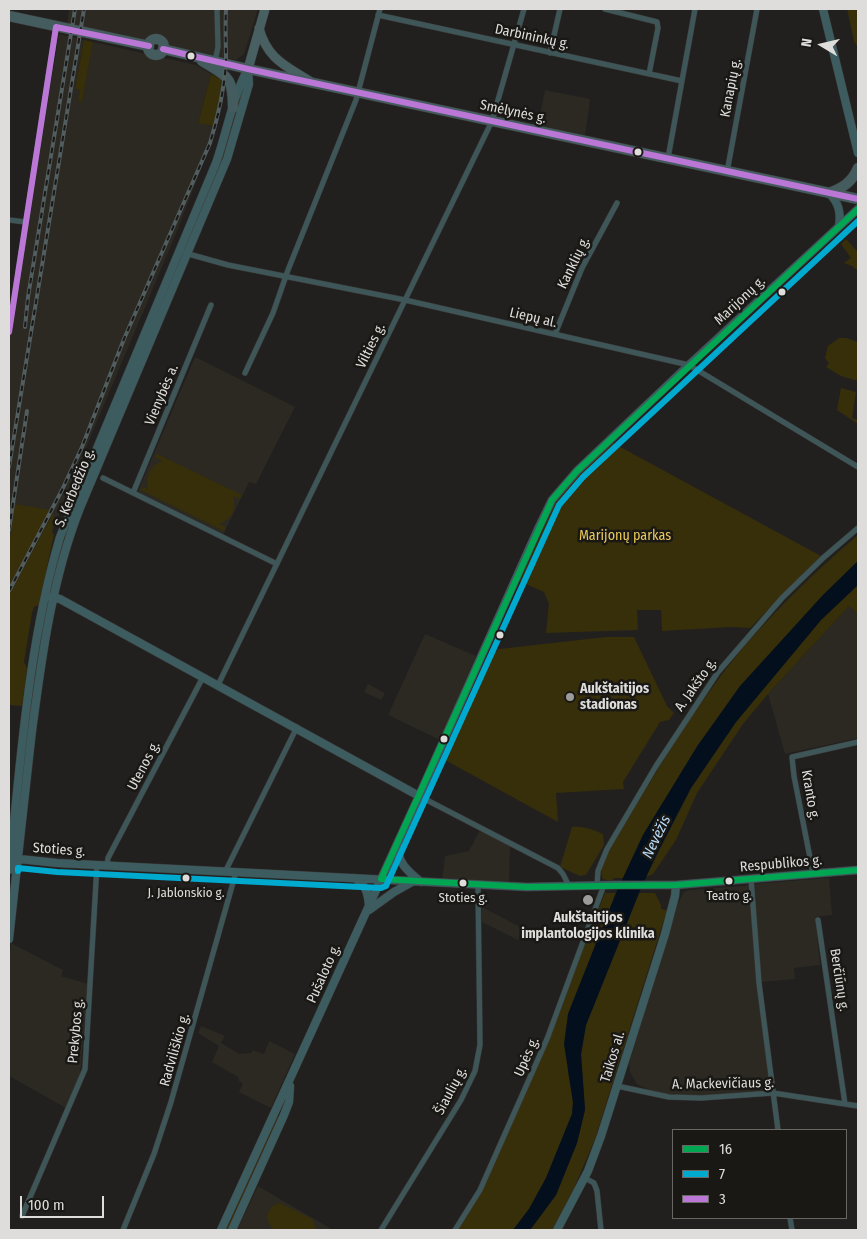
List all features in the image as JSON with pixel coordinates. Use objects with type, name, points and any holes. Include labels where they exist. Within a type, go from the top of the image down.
[{"type":"highway","name":"Smėlynės g.","points":[[9,16],[148,46],[152,40],[157,39],[162,42],[163,49],[194,57],[858,199]]},
{"type":"highway","points":[[194,57],[219,71],[230,80],[233,92],[233,108]]},
{"type":"highway","points":[[829,193],[849,183],[858,168]]},
{"type":"main road","name":"S. Kerbedžio g.","points":[[9,870],[14,859],[39,673],[53,597],[74,523],[183,253],[216,163],[241,82],[248,69],[265,9]]},
{"type":"main road","points":[[823,9],[858,153]]},
{"type":"main road","points":[[259,28],[264,44],[270,53],[284,65],[312,83]]},
{"type":"main road","name":"S. Kerbedžio g.","points":[[9,939],[14,859],[33,658],[44,596],[67,518],[183,253],[227,159],[249,84],[248,69]]},
{"type":"main road","points":[[829,193],[840,210],[839,226]]},
{"type":"main road","name":"Marijonų g.","points":[[381,879],[552,500],[577,471],[858,209]]},
{"type":"main road","points":[[44,596],[60,599],[420,796]]},
{"type":"main road","points":[[367,911],[394,892],[417,882],[402,864],[398,852],[398,843]]},
{"type":"main road","name":"Stoties g.","points":[[14,859],[478,885],[676,885]]},
{"type":"main road","name":"Respublikos g.","points":[[676,885],[858,870]]},
{"type":"main road","points":[[352,878],[360,881],[366,889],[368,898],[367,911]]},
{"type":"main road","name":"Pušaloto g.","points":[[221,1230],[381,879]]},
{"type":"main road","name":"Taikos al.","points":[[557,1230],[585,1178],[601,1136],[665,934],[676,896],[676,885]]},
{"type":"main road","name":"Pušaloto g.","points":[[232,1230],[284,1115],[289,1102],[291,1079]]},
{"type":"street","points":[[215,61],[218,47],[217,9]]},
{"type":"street","points":[[245,373],[274,313],[286,276],[358,93],[380,9]]},
{"type":"street","name":"Vilties g.","points":[[218,685],[492,121],[524,9]]},
{"type":"street","points":[[550,53],[560,9]]},
{"type":"street","points":[[605,9],[657,22],[658,28],[649,74]]},
{"type":"street","points":[[668,159],[695,9]]},
{"type":"street","name":"Kanapių g.","points":[[727,172],[757,9]]},
{"type":"street","name":"Darbininkų g.","points":[[378,15],[682,80]]},
{"type":"street","points":[[9,332],[56,27]]},
{"type":"street","name":"Kanklių g.","points":[[555,334],[582,268],[617,204]]},
{"type":"street","points":[[9,220],[26,222]]},
{"type":"street","name":"Liepų al.","points":[[183,253],[228,265],[405,300],[689,365],[858,467]]},
{"type":"street","name":"Vienybės a.","points":[[133,493],[211,305]]},
{"type":"street","points":[[103,478],[277,564]]},
{"type":"street","name":"A. Jakšto g.","points":[[601,885],[598,871],[607,849],[671,742],[718,672],[782,598],[858,528]]},
{"type":"street","name":"Utenos g.","points":[[107,865],[108,858],[203,677]]},
{"type":"street","points":[[225,872],[297,727]]},
{"type":"street","name":"Kranto g.","points":[[813,873],[792,757],[858,742]]},
{"type":"street","points":[[420,796],[558,868],[569,886]]},
{"type":"street","name":"Prekybos g.","points":[[22,1216],[85,1069],[97,865]]},
{"type":"street","name":"Radviliškio g.","points":[[123,1230],[154,1154],[166,1117],[194,1027],[236,872]]},
{"type":"street","points":[[751,879],[757,959],[778,1129]]},
{"type":"street","name":"Šiaulių g.","points":[[381,1230],[461,1100],[475,1071],[480,1045],[478,885]]},
{"type":"street","name":"Upės g.","points":[[455,1230],[480,1190],[547,1039],[601,885]]},
{"type":"street","name":"Berčiūnų g.","points":[[818,920],[844,1104]]},
{"type":"street","name":"A. Mackevičiaus g.","points":[[618,1086],[669,1097],[700,1098],[773,1093],[858,1106]]},
{"type":"street","points":[[585,1178],[594,1183],[597,1191],[601,1230]]},
{"type":"shaded area","points":[[69,9],[258,9],[244,54],[236,60],[170,46],[163,37],[156,35],[145,40],[67,26]]},
{"type":"shaded area","points":[[59,34],[84,40],[75,89],[80,90],[79,101],[82,101],[93,42],[196,65],[211,74],[198,122],[217,128],[175,236],[52,533],[53,512],[9,595],[9,587],[49,510],[9,545],[9,341]]},
{"type":"shaded area","points":[[545,90],[590,99],[585,136],[538,125]]},
{"type":"shaded area","points":[[195,357],[295,407],[256,484],[249,482],[223,535],[140,494],[138,491]]},
{"type":"shaded area","points":[[849,606],[858,614],[858,738],[785,754],[768,694]]},
{"type":"shaded area","points":[[425,634],[476,656],[440,740],[388,715]]},
{"type":"shaded area","points":[[368,684],[385,693],[381,700],[364,692]]},
{"type":"shaded area","points":[[481,828],[510,843],[509,882],[442,881],[445,856],[469,851]]},
{"type":"shaded area","points":[[829,878],[832,915],[815,917],[820,965],[794,968],[795,979],[757,984],[770,1090],[701,1096],[667,1095],[653,1092],[637,1084],[630,1072],[629,1063],[677,905],[684,892],[689,890]]},
{"type":"shaded area","points":[[482,907],[524,929],[518,940],[482,922]]},
{"type":"shaded area","points":[[11,943],[63,970],[61,976],[88,984],[80,1076],[66,1108],[9,1076],[9,964]]},
{"type":"shaded area","points":[[201,1026],[225,1036],[221,1043],[239,1054],[251,1053],[253,1050],[264,1054],[269,1041],[295,1054],[271,1108],[239,1092],[243,1084],[239,1081],[238,1077],[212,1062],[219,1046],[198,1033]]},
{"type":"shaded area","points":[[258,1186],[333,1230],[237,1230]]},
{"type":"green space","points":[[847,9],[858,9],[858,48],[854,41]]},
{"type":"green space","points":[[84,40],[93,42],[82,102],[78,101],[80,90],[75,89]]},
{"type":"green space","points":[[211,74],[222,80],[213,126],[198,123]]},
{"type":"green space","points":[[243,85],[245,85],[240,105],[221,163],[191,239],[188,238],[225,146]]},
{"type":"green space","points":[[846,239],[858,252],[858,271],[844,263],[851,258],[841,244]]},
{"type":"green space","points":[[839,338],[858,342],[858,381],[841,376],[826,367],[829,363],[825,358],[828,346]]},
{"type":"green space","points":[[841,388],[856,392],[852,418],[858,420],[858,424],[837,410]]},
{"type":"green space","name":"Marijonų parkas","points":[[613,443],[821,556],[750,628],[731,627],[662,631],[661,610],[637,610],[638,630],[546,633],[549,604],[544,592],[519,581],[555,503],[574,479]]},
{"type":"green space","points":[[157,454],[242,495],[240,499],[233,496],[234,509],[232,513],[219,524],[226,527],[224,531],[141,490],[142,487],[148,489],[147,480],[149,472],[162,461],[155,457]]},
{"type":"green space","points":[[15,504],[50,510],[9,587],[9,545]]},
{"type":"green space","points":[[54,511],[52,532],[54,534],[39,605],[34,607],[32,613],[24,662],[27,668],[22,706],[9,705],[9,595]]},
{"type":"green space","points":[[858,535],[858,561],[822,596],[698,745],[643,835],[623,878],[614,878],[611,881],[603,879],[603,863],[607,854],[675,742],[720,677],[785,602]]},
{"type":"green space","points":[[858,585],[858,614],[849,606],[743,724],[697,793],[676,840],[653,874],[646,877],[691,788],[736,722],[821,620]]},
{"type":"green space","points":[[44,611],[47,611],[17,847],[14,847],[34,673]]},
{"type":"green space","points":[[606,637],[634,637],[667,706],[674,713],[669,720],[660,722],[623,782],[624,789],[556,793],[558,822],[445,760],[443,757],[483,665],[499,649]]},
{"type":"green space","points":[[572,827],[588,828],[603,834],[604,845],[586,875],[580,876],[560,867]]},
{"type":"green space","points":[[605,893],[616,893],[568,1014],[568,1072],[573,1102],[572,1114],[546,1178],[529,1209],[513,1230],[455,1230],[480,1190],[547,1039]]},
{"type":"green space","points":[[639,893],[655,893],[661,909],[667,910],[595,1139],[574,1188],[552,1230],[530,1230],[556,1195],[577,1143],[585,1110],[581,1054],[586,1025]]},
{"type":"green space","points":[[276,1116],[279,1117],[228,1230],[224,1230]]},
{"type":"green space","points":[[280,1203],[312,1219],[315,1230],[276,1230],[272,1228],[267,1220],[268,1213],[274,1205]]},
{"type":"water","name":"Nevėžis","points":[[858,561],[858,585],[821,620],[736,722],[691,788],[657,853],[586,1025],[581,1054],[585,1110],[577,1143],[556,1195],[530,1230],[513,1230],[529,1209],[546,1178],[572,1114],[573,1102],[564,1044],[568,1014],[616,893],[643,835],[698,745],[740,686],[822,596]]},
{"type":"railway","points":[[25,327],[28,297],[75,9]]},
{"type":"railway","points":[[9,467],[84,9]]},
{"type":"railway","points":[[9,591],[62,490],[82,447],[124,339],[210,143],[216,123],[225,73],[226,9]]},
{"type":"railway","points":[[9,530],[27,411]]},
{"type":"transit line","name":"3","points":[[9,332],[56,27],[149,46]]},
{"type":"transit line","name":"3","points":[[163,49],[248,69],[858,199]]},
{"type":"transit line","name":"16","points":[[858,209],[577,471],[552,500],[381,879],[527,887],[676,885],[858,870]]},
{"type":"transit line","name":"7","points":[[18,871],[18,868],[57,872],[381,888],[386,886],[559,505],[583,477],[858,221]]},
{"type":"place","name":"Aukštaitijos stadionas","points":[[570,697]]},
{"type":"place","name":"J. Jablonskio g.","points":[[186,878]]},
{"type":"place","name":"Teatro g.","points":[[729,881]]},
{"type":"place","name":"Stoties g.","points":[[463,883]]},
{"type":"place","name":"Aukštaitijos implantologijos klinika","points":[[588,900]]}]
